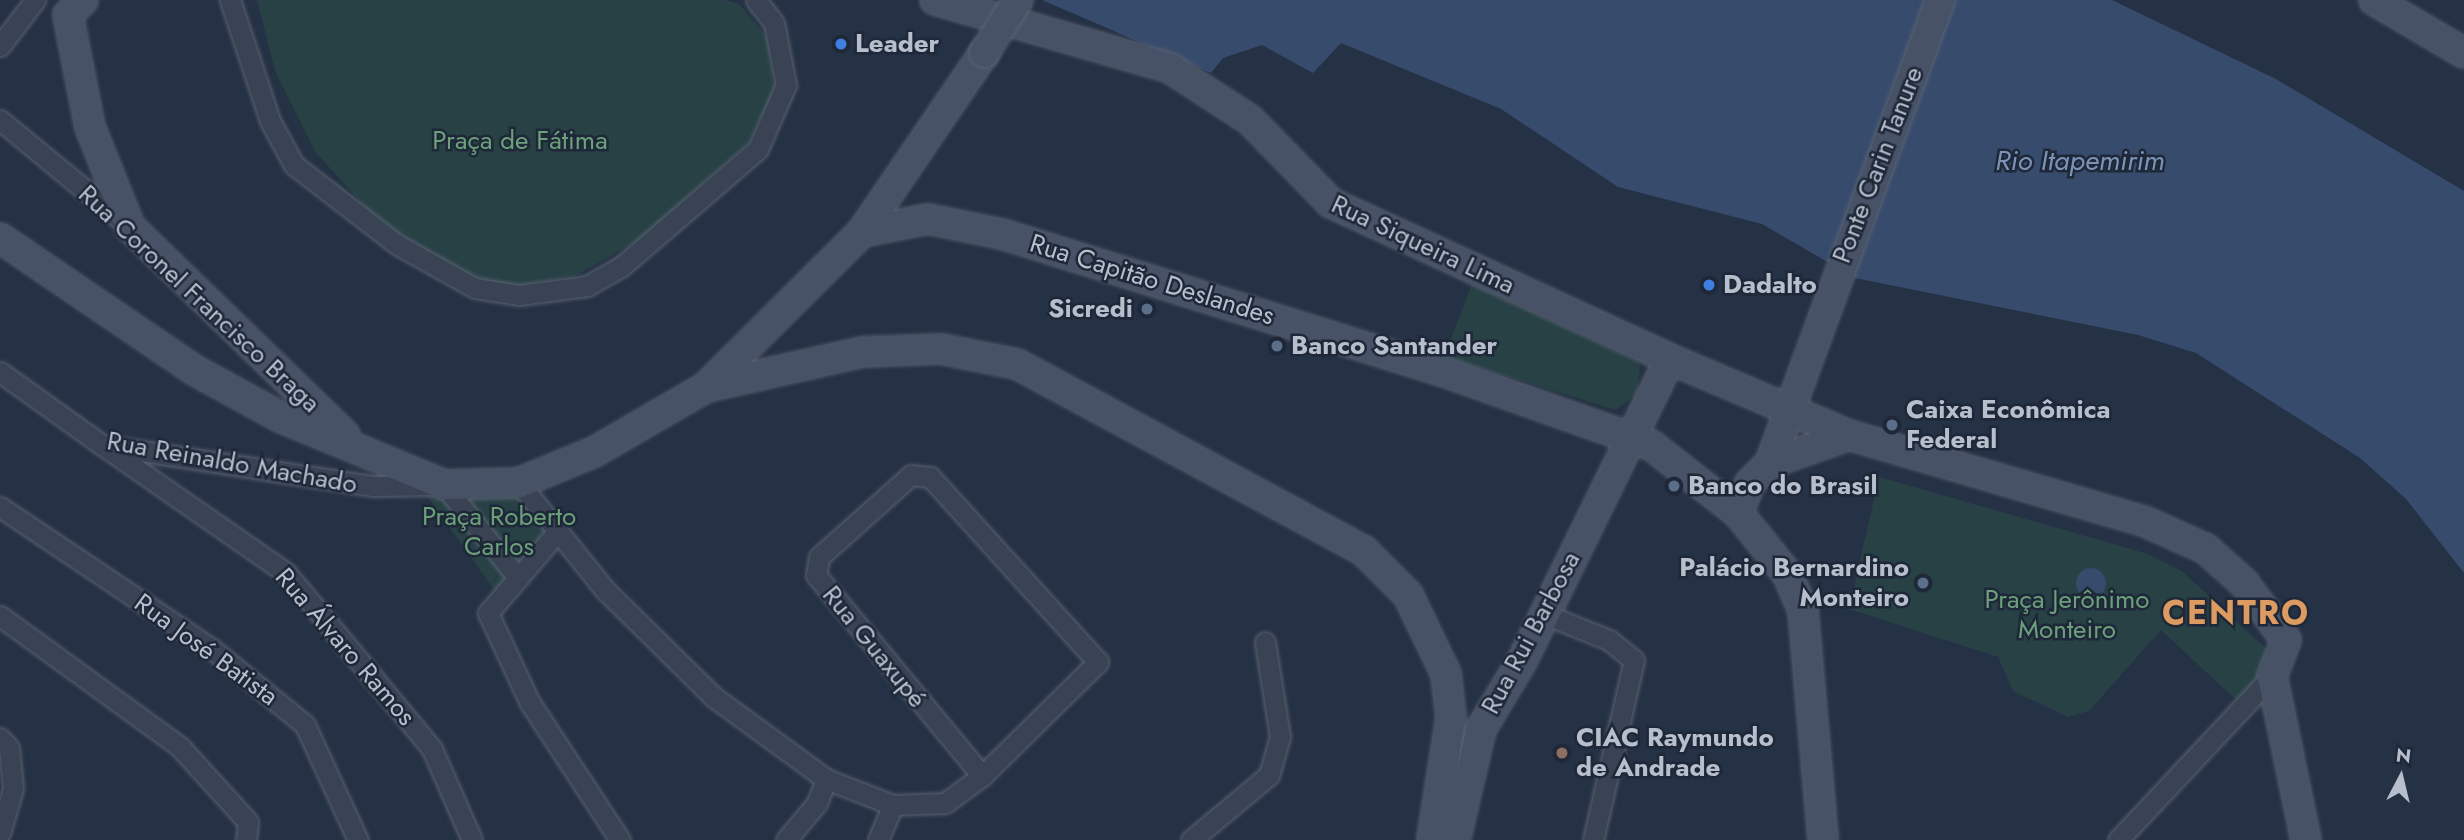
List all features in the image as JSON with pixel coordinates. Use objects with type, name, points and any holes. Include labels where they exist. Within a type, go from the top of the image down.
[{"type":"main road","name":"Rua Siqueira Lima","points":[[934,0],[1170,68],[1250,120],[1331,203],[1670,359]]},
{"type":"main road","points":[[0,239],[197,371],[280,417],[444,485],[519,483],[594,452],[706,387],[862,232],[1018,0]]},
{"type":"main road","name":"Ponte Carin Tanure","points":[[1786,409],[1940,0]]},
{"type":"main road","points":[[2374,0],[2464,53]]},
{"type":"main road","points":[[69,5],[90,127],[130,227]]},
{"type":"main road","name":"Rua Capitão Deslandes","points":[[862,232],[928,219],[956,222],[1439,370],[1632,435]]},
{"type":"main road","name":"Rua Coronel Francisco Braga","points":[[130,227],[290,388],[365,452]]},
{"type":"main road","points":[[706,387],[800,362],[941,349],[1017,364],[1363,550],[1408,595],[1446,674],[1451,718],[1432,840]]},
{"type":"main road","points":[[1823,840],[1803,610],[1788,575],[1738,513],[1686,468],[1632,435],[1670,359],[1849,435],[2146,522],[2206,549],[2244,583],[2286,640],[2272,676],[2306,840]]},
{"type":"main road","points":[[1770,463],[1786,409]]},
{"type":"main road","name":"Rua Rui Barbosa","points":[[1455,840],[1481,729],[1544,614],[1632,435]]},
{"type":"main road","points":[[1738,513],[1750,483],[1770,463],[1849,435]]},
{"type":"street","points":[[0,46],[36,0]]},
{"type":"street","points":[[230,0],[271,121],[294,165],[398,245],[475,288],[519,295],[587,286],[622,266],[758,149],[786,85],[774,23],[756,0]]},
{"type":"street","name":"Rua Coronel Francisco Braga","points":[[0,120],[130,227]]},
{"type":"street","name":"Rua Reinaldo Machado","points":[[0,372],[102,445],[372,486],[444,485]]},
{"type":"street","name":"Rua Álvaro Ramos","points":[[102,445],[286,573],[432,749],[472,840]]},
{"type":"street","name":"Rua Guaxupé","points":[[911,475],[930,477],[1098,662],[982,776],[829,597],[816,575],[819,558],[911,475]]},
{"type":"street","points":[[519,483],[605,590],[715,698],[826,779],[893,805],[945,803],[982,776]]},
{"type":"street","points":[[444,485],[518,578]]},
{"type":"street","name":"Rua José Batista","points":[[0,507],[211,648],[305,725],[358,840]]},
{"type":"street","points":[[558,531],[488,612],[530,703],[620,840]]},
{"type":"street","points":[[1544,614],[1609,640],[1634,660],[1593,840]]},
{"type":"street","points":[[0,616],[180,747],[248,822],[246,840]]},
{"type":"street","points":[[1192,840],[1269,775],[1280,737],[1265,642]]},
{"type":"street","points":[[2118,840],[2272,676]]},
{"type":"street","points":[[0,738],[9,748],[13,789],[0,833]]},
{"type":"street","points":[[786,840],[817,803],[826,779]]},
{"type":"street","points":[[878,840],[893,805]]},
{"type":"green space","name":"Praça de Fátima","points":[[257,0],[725,0],[739,4],[769,39],[774,91],[749,142],[642,238],[577,275],[495,291],[379,222],[316,153],[275,71]]},
{"type":"green space","points":[[1472,284],[1640,363],[1638,393],[1616,410],[1444,357]]},
{"type":"green space","name":"Praça Jerônimo Monteiro","points":[[1879,477],[2148,554],[2182,571],[2276,658],[2238,702],[2161,630],[2089,711],[2068,717],[2013,691],[1998,657],[1849,609]]},
{"type":"green space","name":"Praça Roberto Carlos","points":[[426,495],[518,495],[547,531],[497,594]]},
{"type":"water","name":"Rio Itapemirim","points":[[1042,0],[2112,0],[2276,79],[2464,191],[2464,573],[2406,499],[2360,458],[2196,353],[2138,335],[1855,278],[1762,224],[1618,187],[1501,109],[1341,43],[1313,73],[1262,45],[1223,58],[1211,73]]},
{"type":"water","points":[[2091,568],[2097,569],[2105,577],[2105,589],[2097,597],[2091,598],[2085,597],[2077,589],[2076,583],[2077,577],[2085,569]]},
{"type":"place","name":"Leader","points":[[841,44]]},
{"type":"place","name":"Dadalto","points":[[1709,285]]},
{"type":"place","name":"Sicredi","points":[[1147,309]]},
{"type":"place","name":"Banco Santander","points":[[1277,346]]},
{"type":"place","name":"Caixa Econômica Federal","points":[[1892,425]]},
{"type":"place","name":"Banco do Brasil","points":[[1674,486]]},
{"type":"place","name":"Palácio Bernardino Monteiro","points":[[1923,583]]},
{"type":"place","name":"CIAC Raymundo de Andrade","points":[[1562,753]]},
{"type":"district","name":"CENTRO","points":[[2236,613]]}]
